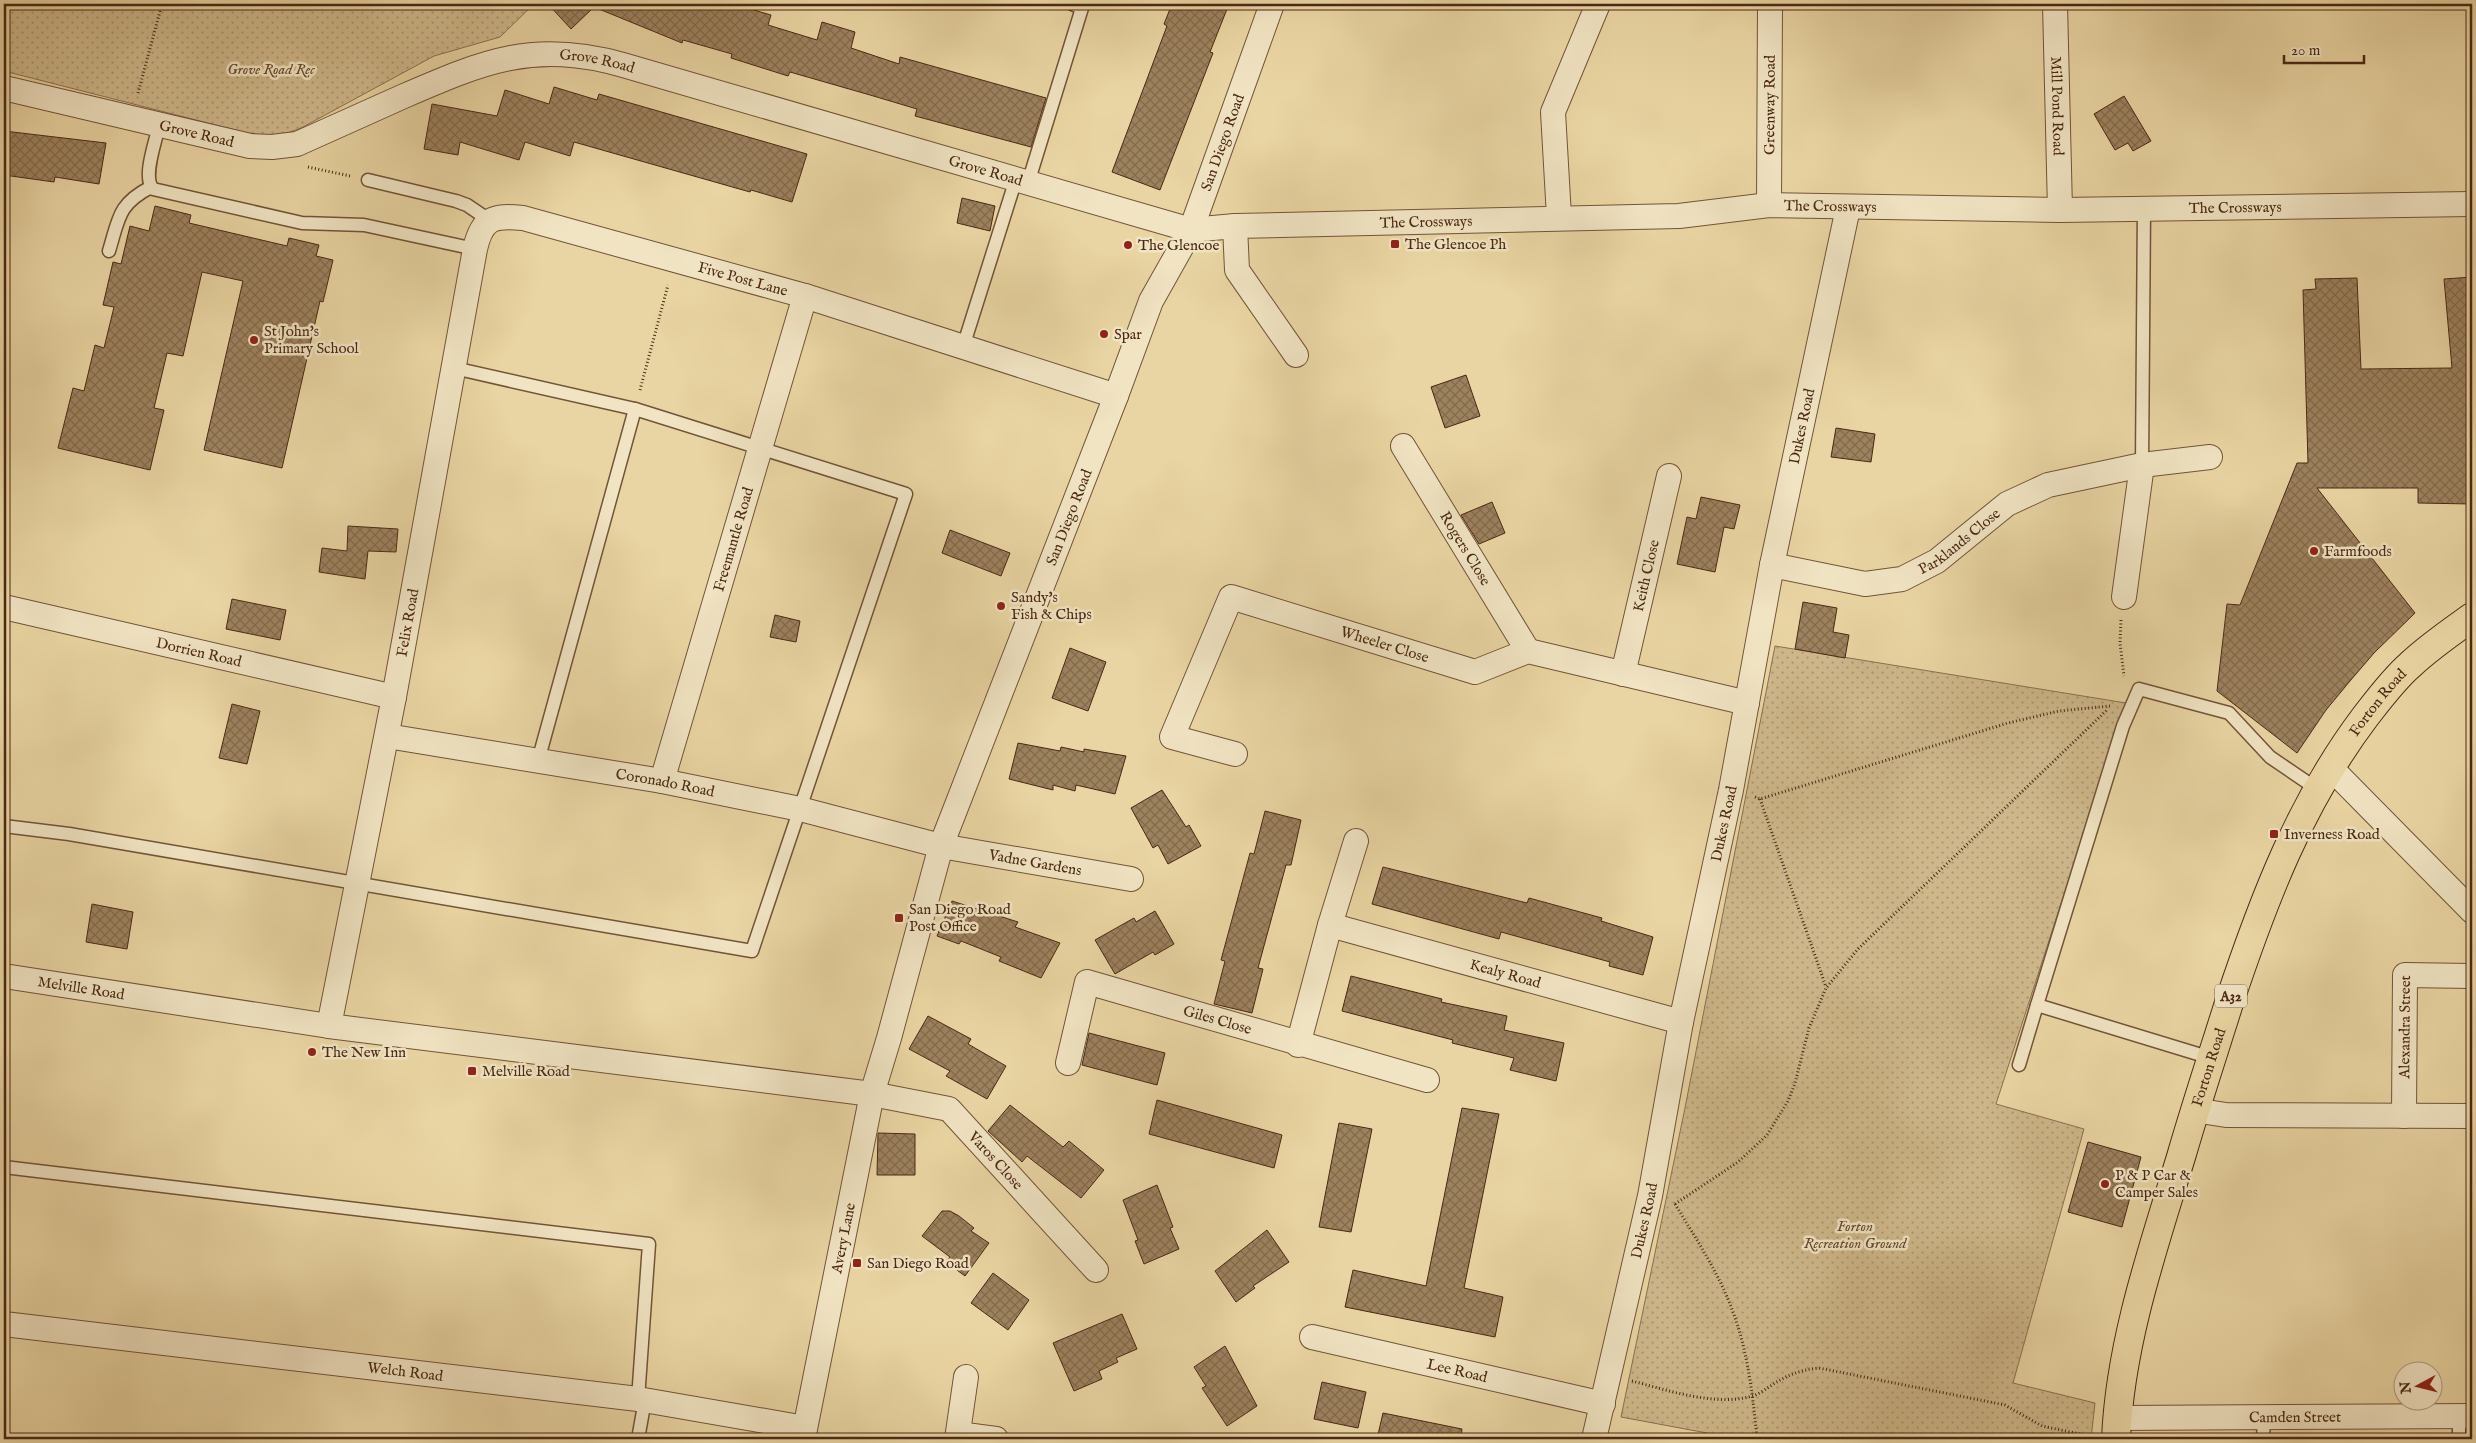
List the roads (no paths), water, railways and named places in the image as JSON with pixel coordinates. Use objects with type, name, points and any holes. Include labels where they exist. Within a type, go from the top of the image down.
[{"type":"main road","name":"Forton Road","points":[[2110,1432],[2136,1304],[2194,1110],[2261,909],[2323,778],[2356,730],[2400,675],[2420,656],[2472,617]]},
{"type":"street","name":"San Diego Road","points":[[889,1038],[941,846],[1152,301],[1191,230],[1272,4]]},
{"type":"street","points":[[1559,217],[1553,112],[1598,4]]},
{"type":"street","name":"Greenway Road","points":[[1769,205],[1770,4]]},
{"type":"street","name":"Mill Pond Road","points":[[2055,4],[2060,210]]},
{"type":"street","name":"Grove Road","points":[[4,88],[250,146],[272,148],[297,144],[467,69],[524,55],[562,54],[610,61],[1191,230]]},
{"type":"street","name":"The Crossways","points":[[1191,230],[1235,226],[1559,217],[1679,216],[1769,205],[1848,208],[2060,210],[2472,204]]},
{"type":"street","name":"Dukes Road","points":[[1594,1439],[1650,1196],[1682,1022],[1731,790],[1772,565],[1848,208]]},
{"type":"street","name":"Five Post Lane","points":[[489,220],[510,216],[523,218],[804,296],[1116,396]]},
{"type":"street","name":"Felix Road","points":[[329,1026],[387,736],[475,249],[482,226],[489,220]]},
{"type":"street","points":[[1235,226],[1237,270],[1296,355]]},
{"type":"street","name":"Freemantle Road","points":[[662,781],[804,296]]},
{"type":"street","name":"Rogers Close","points":[[1403,446],[1528,651]]},
{"type":"street","name":"Parklands Close","points":[[1772,565],[1865,584],[1902,579],[1937,561],[2008,504],[2048,485],[2142,465],[2210,457]]},
{"type":"street","points":[[2124,597],[2142,465]]},
{"type":"street","name":"Keith Close","points":[[1624,674],[1669,476]]},
{"type":"street","name":"Wheeler Close","points":[[1234,754],[1172,737],[1231,597],[1475,672],[1528,651]]},
{"type":"street","name":"Dorrien Road","points":[[4,607],[394,697]]},
{"type":"street","points":[[1528,651],[1747,703]]},
{"type":"street","name":"Coronado Road","points":[[387,736],[662,781],[800,809],[941,846]]},
{"type":"street","points":[[2323,778],[2472,911]]},
{"type":"street","points":[[1298,1045],[1330,925],[1356,841]]},
{"type":"street","name":"Vadne Gardens","points":[[941,846],[1131,879]]},
{"type":"street","name":"Kealy Road","points":[[1330,925],[1682,1022]]},
{"type":"street","name":"Alexandra Street","points":[[2404,1116],[2405,975],[2472,976]]},
{"type":"street","name":"Melville Road","points":[[4,976],[329,1026],[872,1094]]},
{"type":"street","name":"Giles Close","points":[[1068,1063],[1087,982],[1298,1045],[1427,1080]]},
{"type":"street","name":"Avery Lane","points":[[804,1433],[872,1094],[889,1038]]},
{"type":"street","name":"Varos Close","points":[[872,1094],[950,1109],[1096,1270]]},
{"type":"street","points":[[2194,1110],[2226,1115],[2472,1116]]},
{"type":"street","name":"Welch Road","points":[[4,1324],[641,1400],[804,1433]]},
{"type":"street","name":"Lee Road","points":[[1312,1337],[1603,1404]]},
{"type":"street","points":[[966,1377],[958,1437],[996,1439]]},
{"type":"street","name":"Camden Street","points":[[2110,1432],[2463,1424]]},
{"type":"lane","points":[[963,347],[1082,8],[1072,4]]},
{"type":"lane","points":[[159,125],[148,174],[148,184],[164,193],[302,223],[364,225],[475,249]]},
{"type":"lane","points":[[368,180],[456,201],[467,205],[489,220]]},
{"type":"lane","points":[[110,251],[121,212],[135,195],[151,187]]},
{"type":"lane","points":[[2142,465],[2144,208]]},
{"type":"lane","points":[[4,826],[69,834],[752,951],[906,494],[635,409],[454,368]]},
{"type":"lane","points":[[538,761],[635,409]]},
{"type":"lane","points":[[2019,1065],[2124,726],[2139,689],[2228,713],[2270,757],[2323,778]]},
{"type":"lane","points":[[2038,1006],[2211,1058]]},
{"type":"lane","points":[[4,1166],[649,1244],[638,1439]]},
{"type":"place","name":"The Glencoe Ph","points":[[1395,244]]},
{"type":"place","name":"The Glencoe","points":[[1128,245]]},
{"type":"place","name":"Spar","points":[[1104,334]]},
{"type":"place","name":"St John's Primary School","points":[[254,340]]},
{"type":"place","name":"Farmfoods","points":[[2314,551]]},
{"type":"place","name":"Sandy's Fish & Chips","points":[[1001,606]]},
{"type":"place","name":"Inverness Road","points":[[2274,834]]},
{"type":"place","name":"San Diego Road Post Office","points":[[899,918]]},
{"type":"place","name":"The New Inn","points":[[312,1052]]},
{"type":"place","name":"Melville Road","points":[[472,1071]]},
{"type":"place","name":"P & P Car & Camper Sales","points":[[2105,1184]]},
{"type":"place","name":"San Diego Road","points":[[857,1263]]},
{"type":"park label","name":"Grove Road Rec","points":[[271,69]]},
{"type":"park label","name":"Forton Recreation Ground","points":[[1855,1234]]}]
